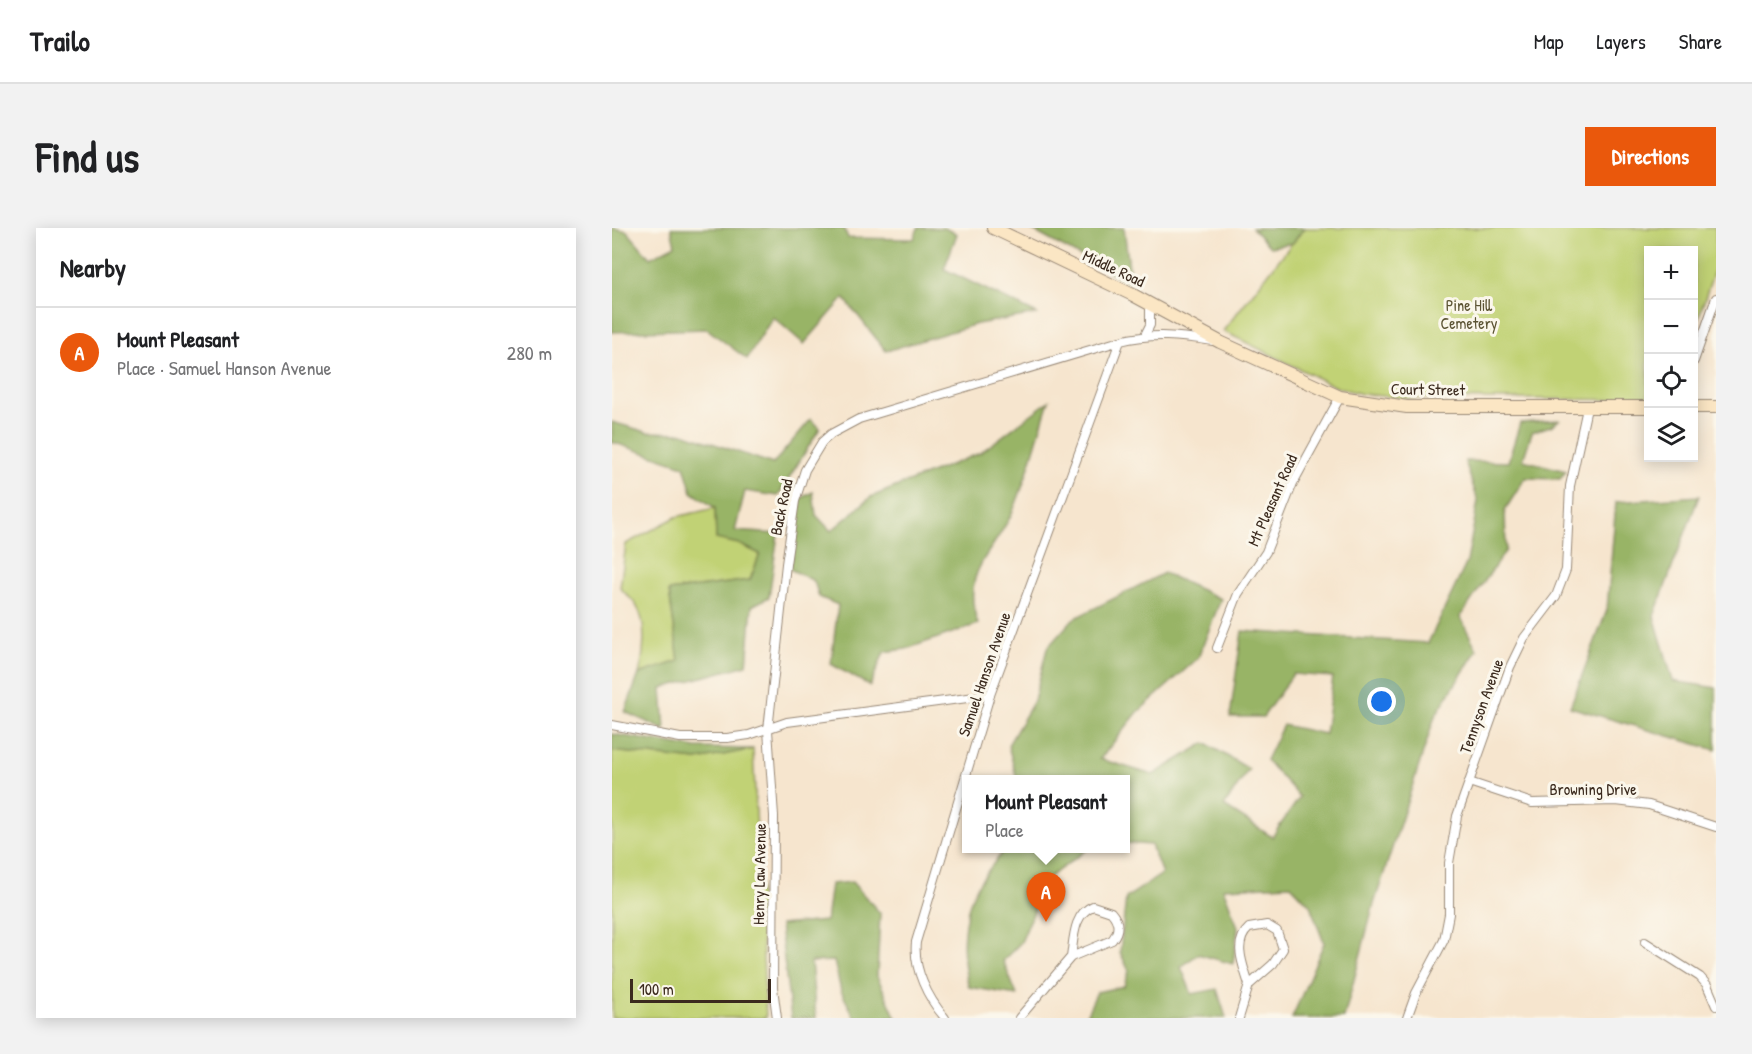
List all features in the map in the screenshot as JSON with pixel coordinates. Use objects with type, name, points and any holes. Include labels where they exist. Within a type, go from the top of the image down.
[{"type":"street","name":"Middle Road","points":[[993,228],[1150,304],[1220,342]]},
{"type":"street","points":[[1697,354],[1713,315],[1716,298]]},
{"type":"street","points":[[1145,335],[1150,325],[1150,304]]},
{"type":"street","name":"Back Road","points":[[768,730],[795,501],[805,470],[822,442],[839,427],[859,419],[1145,335],[1220,342]]},
{"type":"street","name":"Samuel Hanson Avenue","points":[[966,775],[990,695],[1120,341]]},
{"type":"street","name":"Court Street","points":[[1220,342],[1340,397],[1407,407],[1644,407]]},
{"type":"street","name":"Mt Pleasant Road","points":[[1217,648],[1238,594],[1266,552],[1293,483],[1340,397]]},
{"type":"street","points":[[1698,407],[1716,407]]},
{"type":"street","name":"Tennyson Avenue","points":[[1407,1018],[1416,993],[1446,934],[1449,915],[1451,848],[1457,816],[1469,782],[1516,652],[1528,632],[1552,602],[1564,577],[1569,545],[1570,486],[1587,408]]},
{"type":"street","points":[[612,725],[646,733],[702,739],[727,738],[768,730],[787,722],[990,695]]},
{"type":"street","name":"Henry Law Avenue","points":[[768,730],[774,816],[773,988],[777,1018]]},
{"type":"street","name":"Browning Drive","points":[[1469,782],[1532,803],[1616,801],[1649,805],[1716,827]]},
{"type":"street","name":"Samuel Hanson Avenue","points":[[945,1018],[930,995],[919,971],[916,942],[962,788]]},
{"type":"street","points":[[1018,1018],[1071,957],[1112,940],[1116,935],[1118,923],[1111,912],[1093,906],[1082,913],[1076,926],[1071,957]]},
{"type":"street","points":[[1239,1018],[1249,985],[1273,964],[1283,949],[1277,932],[1267,925],[1249,928],[1240,941],[1240,955],[1249,985]]},
{"type":"street","points":[[1645,942],[1700,977],[1707,985],[1716,1006]]},
{"type":"green space","points":[[612,228],[627,231],[650,258],[675,245],[671,228],[844,228],[848,238],[914,239],[918,228],[944,228],[957,234],[944,269],[1037,314],[977,324],[886,351],[844,298],[804,344],[773,317],[747,359],[707,329],[612,332]]},
{"type":"green space","points":[[1028,228],[1124,228],[1131,284]]},
{"type":"green space","points":[[1252,228],[1304,228],[1293,243],[1270,247]]},
{"type":"green space","name":"Pine Hill Cemetery","points":[[1304,228],[1716,228],[1716,265],[1698,319],[1698,246],[1644,246],[1644,400],[1402,398],[1362,394],[1336,387],[1223,331]]},
{"type":"green space","points":[[1049,401],[1017,502],[975,577],[973,606],[978,624],[906,649],[884,652],[870,686],[831,664],[838,605],[819,597],[814,581],[790,569],[801,498],[813,492],[816,515],[831,531],[871,497],[980,453]]},
{"type":"green space","points":[[811,419],[820,428],[778,496],[745,491],[735,531],[778,534],[769,597],[752,606],[747,665],[662,688],[665,730],[625,712],[639,674],[679,661],[669,591],[750,580],[760,554],[739,544],[716,539],[715,508],[692,492],[684,466],[612,442],[612,422],[647,432],[683,433],[773,464]]},
{"type":"green space","points":[[1559,420],[1553,425],[1532,432],[1523,460],[1566,471],[1560,479],[1525,478],[1505,510],[1506,550],[1460,617],[1477,650],[1435,716],[1373,907],[1344,1018],[1292,1018],[1324,943],[1310,905],[1291,885],[1223,888],[1238,927],[1233,964],[1198,954],[1181,967],[1192,994],[1217,989],[1226,1018],[1085,1018],[1097,992],[1124,986],[1129,971],[1120,952],[1126,898],[1162,874],[1151,845],[1130,843],[1130,775],[1016,775],[1008,745],[1034,701],[1047,648],[1073,619],[1164,573],[1221,599],[1198,658],[1138,712],[1100,759],[1153,775],[1205,743],[1249,769],[1224,806],[1272,837],[1300,797],[1266,760],[1283,725],[1325,734],[1333,677],[1293,674],[1263,717],[1230,717],[1242,631],[1428,643],[1467,562],[1478,501],[1465,461],[1508,462],[1520,423]]},
{"type":"green space","points":[[1699,496],[1654,616],[1673,681],[1716,688],[1716,750],[1570,707],[1607,610],[1616,502]]},
{"type":"green space","points":[[715,508],[716,539],[739,544],[760,554],[750,580],[669,591],[679,661],[639,674],[644,629],[636,605],[620,588],[626,544],[676,517]]},
{"type":"green space","points":[[612,734],[696,748],[753,749],[697,760],[612,751]]},
{"type":"green space","points":[[753,749],[766,1018],[612,1018],[612,751],[697,760]]},
{"type":"green space","points":[[1002,853],[1082,853],[1048,878],[1021,942],[1003,961],[1017,995],[969,987],[963,950],[965,923],[972,898],[983,877]]},
{"type":"green space","points":[[852,882],[880,913],[877,976],[896,1018],[855,1018],[841,991],[834,961],[811,962],[816,1018],[791,1018],[780,925],[826,921],[831,884]]},
{"type":"place","name":"Mount Pleasant","points":[[1046,922]]}]
